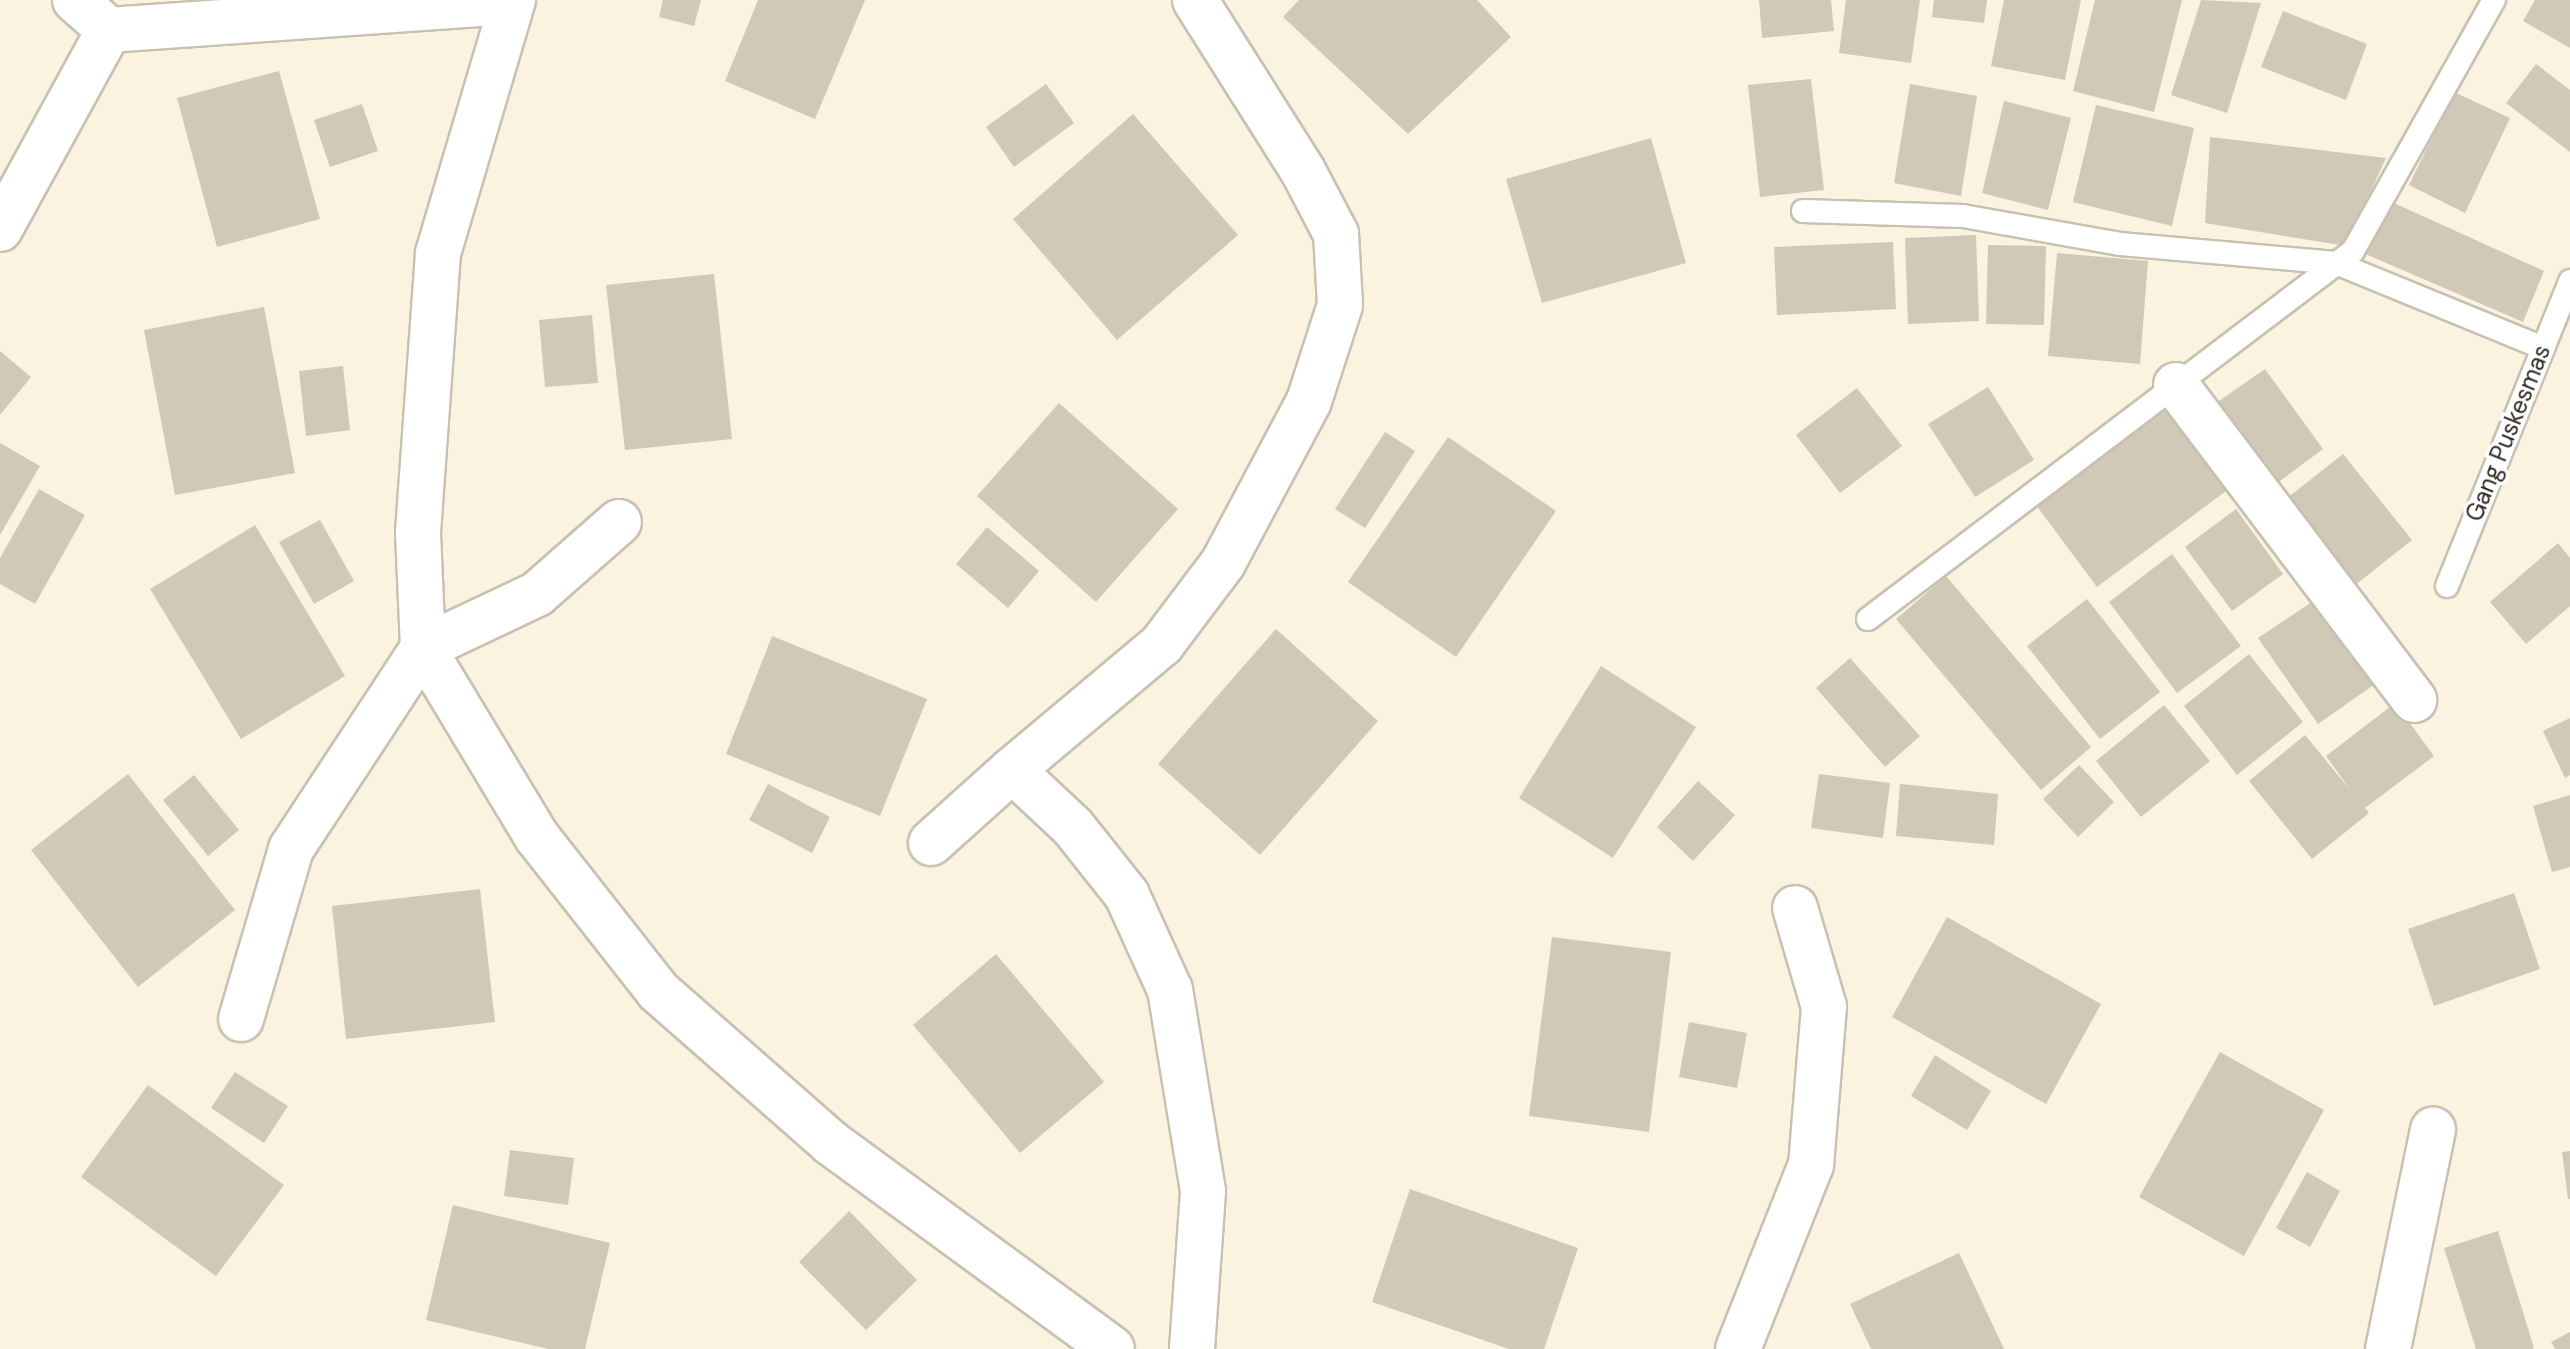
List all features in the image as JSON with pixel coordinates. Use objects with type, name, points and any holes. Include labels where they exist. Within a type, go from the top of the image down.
[{"type":"street","points":[[75,0],[109,30],[512,1],[438,253],[418,533],[423,648],[537,837],[658,991],[831,1143],[1112,1349]]},
{"type":"street","points":[[931,843],[1012,770],[1162,644],[1223,563],[1309,401],[1340,305],[1336,234],[1303,171],[1195,0]]},
{"type":"street","points":[[0,229],[109,30]]},
{"type":"street","points":[[2176,385],[2414,700]]},
{"type":"street","points":[[241,1019],[291,849],[423,648],[537,594],[619,522]]},
{"type":"street","points":[[1012,770],[1073,827],[1127,895],[1170,990],[1203,1191],[1192,1349]]},
{"type":"street","points":[[1738,1349],[1811,1165],[1824,1007],[1795,908]]},
{"type":"street","points":[[2388,1349],[2433,1130]]},
{"type":"lane","points":[[1868,619],[2353,251],[2494,0]]},
{"type":"lane","points":[[1803,211],[1963,216],[2120,244],[2336,263],[2543,348]]},
{"type":"lane","name":"Gang Puskesmas","points":[[2447,586],[2570,281]]},
{"type":"building","points":[[663,0],[701,0],[694,26],[659,17]]},
{"type":"building","points":[[758,0],[865,0],[815,119],[725,81]]},
{"type":"building","points":[[1299,0],[1477,0],[1511,37],[1408,134],[1283,17]]},
{"type":"building","points":[[1759,0],[1831,0],[1834,31],[1762,38]]},
{"type":"building","points":[[1846,0],[1920,0],[1911,63],[1839,53]]},
{"type":"building","points":[[1934,0],[1987,0],[1984,23],[1932,17]]},
{"type":"building","points":[[2004,0],[2081,0],[2065,80],[1991,66]]},
{"type":"building","points":[[2095,0],[2182,0],[2154,112],[2073,91]]},
{"type":"building","points":[[2201,0],[2261,3],[2227,113],[2171,95]]},
{"type":"building","points":[[2535,0],[2570,0],[2570,48],[2523,21]]},
{"type":"building","points":[[2283,11],[2367,44],[2346,100],[2261,67]]},
{"type":"building","points":[[2536,64],[2570,90],[2570,152],[2506,103]]},
{"type":"building","points":[[279,71],[320,219],[217,247],[177,98]]},
{"type":"building","points":[[1811,79],[1824,190],[1760,197],[1748,85]]},
{"type":"building","points":[[1046,84],[1074,123],[1014,167],[986,127]]},
{"type":"building","points":[[1910,84],[1977,96],[1961,196],[1894,183]]},
{"type":"building","points":[[2454,92],[2510,118],[2465,213],[2409,185]]},
{"type":"building","points":[[2004,101],[2071,118],[2048,210],[1982,193]]},
{"type":"building","points":[[362,104],[378,151],[330,167],[314,120]]},
{"type":"building","points":[[2096,105],[2194,128],[2172,226],[2073,202]]},
{"type":"building","points":[[1133,114],[1238,235],[1117,340],[1013,219]]},
{"type":"building","points":[[2210,137],[2386,158],[2346,246],[2205,223]]},
{"type":"building","points":[[1651,138],[1686,263],[1542,303],[1506,179]]},
{"type":"building","points":[[2385,199],[2544,271],[2523,322],[2363,253]]},
{"type":"building","points":[[1976,235],[1979,321],[1908,324],[1905,238]]},
{"type":"building","points":[[1893,242],[1896,309],[1777,315],[1774,247]]},
{"type":"building","points":[[1988,245],[2046,246],[2044,325],[1986,324]]},
{"type":"building","points":[[2057,253],[2148,261],[2140,364],[2048,356]]},
{"type":"building","points":[[714,274],[732,439],[625,450],[606,285]]},
{"type":"building","points":[[264,307],[295,473],[175,495],[144,330]]},
{"type":"building","points":[[592,315],[598,383],[545,387],[539,320]]},
{"type":"building","points":[[0,351],[31,377],[0,415]]},
{"type":"building","points":[[343,366],[350,430],[306,436],[299,371]]},
{"type":"building","points":[[2265,369],[2323,449],[2265,492],[2206,410]]},
{"type":"building","points":[[1988,387],[2034,460],[1975,497],[1928,424]]},
{"type":"building","points":[[1857,388],[1902,446],[1840,493],[1796,435]]},
{"type":"building","points":[[1059,403],[1178,509],[1096,602],[977,496]]},
{"type":"building","points":[[2169,406],[2230,488],[2097,587],[2036,505]]},
{"type":"building","points":[[1385,432],[1415,451],[1365,528],[1335,509]]},
{"type":"building","points":[[1448,437],[1556,511],[1456,657],[1348,582]]},
{"type":"building","points":[[0,443],[40,466],[0,535]]},
{"type":"building","points":[[2343,454],[2412,540],[2344,594],[2276,507]]},
{"type":"building","points":[[39,489],[85,515],[35,604],[0,584],[0,558]]},
{"type":"building","points":[[2236,509],[2283,574],[2232,611],[2185,547]]},
{"type":"building","points":[[320,520],[354,581],[314,604],[279,542]]},
{"type":"building","points":[[255,525],[345,676],[241,739],[150,589]]},
{"type":"building","points":[[987,527],[1039,571],[1008,608],[956,564]]},
{"type":"building","points":[[2558,543],[2570,558],[2570,606],[2526,644],[2490,602]]},
{"type":"building","points":[[2172,554],[2241,646],[2177,693],[2109,602]]},
{"type":"building","points":[[1946,576],[2091,747],[2041,790],[1896,619]]},
{"type":"building","points":[[2324,594],[2382,679],[2318,724],[2258,638]]},
{"type":"building","points":[[2087,599],[2160,692],[2100,739],[2027,646]]},
{"type":"building","points":[[1276,629],[1378,721],[1260,855],[1158,764]]},
{"type":"building","points":[[772,636],[927,699],[880,816],[726,754]]},
{"type":"building","points":[[2249,654],[2303,722],[2237,775],[2184,706]]},
{"type":"building","points":[[1850,658],[1920,736],[1885,767],[1816,688]]},
{"type":"building","points":[[1601,666],[1696,727],[1613,858],[1519,798]]},
{"type":"building","points":[[2395,703],[2434,756],[2365,808],[2369,813],[2312,859],[2249,781],[2305,735],[2351,791],[2326,756]]},
{"type":"building","points":[[2164,705],[2210,761],[2141,817],[2096,761]]},
{"type":"building","points":[[2570,718],[2570,775],[2565,778],[2543,731]]},
{"type":"building","points":[[2079,765],[2114,802],[2078,837],[2043,799]]},
{"type":"building","points":[[128,774],[235,910],[138,987],[31,850]]},
{"type":"building","points":[[1819,774],[1890,783],[1883,838],[1811,828]]},
{"type":"building","points":[[194,775],[239,830],[208,856],[163,800]]},
{"type":"building","points":[[1698,781],[1735,815],[1693,861],[1657,827]]},
{"type":"building","points":[[768,784],[830,817],[812,853],[749,820]]},
{"type":"building","points":[[1900,784],[1998,794],[1994,845],[1896,836]]},
{"type":"building","points":[[2570,795],[2570,867],[2552,872],[2533,806]]},
{"type":"building","points":[[480,889],[495,1022],[346,1039],[332,906]]},
{"type":"building","points":[[2514,893],[2540,969],[2434,1006],[2408,929]]},
{"type":"building","points":[[1947,917],[2101,1004],[2046,1104],[1892,1017]]},
{"type":"building","points":[[1552,937],[1671,952],[1649,1132],[1529,1116]]},
{"type":"building","points":[[996,954],[1104,1082],[1020,1153],[913,1025]]},
{"type":"building","points":[[1689,1022],[1747,1033],[1737,1088],[1679,1077]]},
{"type":"building","points":[[2220,1052],[2324,1110],[2244,1256],[2139,1197]]},
{"type":"building","points":[[1935,1055],[1991,1091],[1967,1130],[1911,1096]]},
{"type":"building","points":[[235,1072],[288,1106],[264,1143],[211,1108]]},
{"type":"building","points":[[148,1085],[284,1185],[216,1276],[81,1177]]},
{"type":"building","points":[[510,1150],[574,1158],[568,1205],[504,1196]]},
{"type":"building","points":[[2570,1151],[2570,1199],[2568,1199],[2562,1152]]},
{"type":"building","points":[[2307,1172],[2340,1191],[2310,1247],[2276,1228]]},
{"type":"building","points":[[1410,1189],[1578,1248],[1544,1349],[1509,1349],[1372,1302]]},
{"type":"building","points":[[453,1205],[610,1243],[585,1349],[548,1349],[426,1320]]},
{"type":"building","points":[[849,1211],[917,1280],[866,1330],[799,1262]]},
{"type":"building","points":[[2498,1231],[2532,1349],[2476,1349],[2444,1248]]},
{"type":"building","points":[[1959,1253],[2004,1349],[1871,1349],[1850,1304]]},
{"type":"building","points":[[2570,1332],[2570,1349],[2555,1349],[2551,1342]]}]
